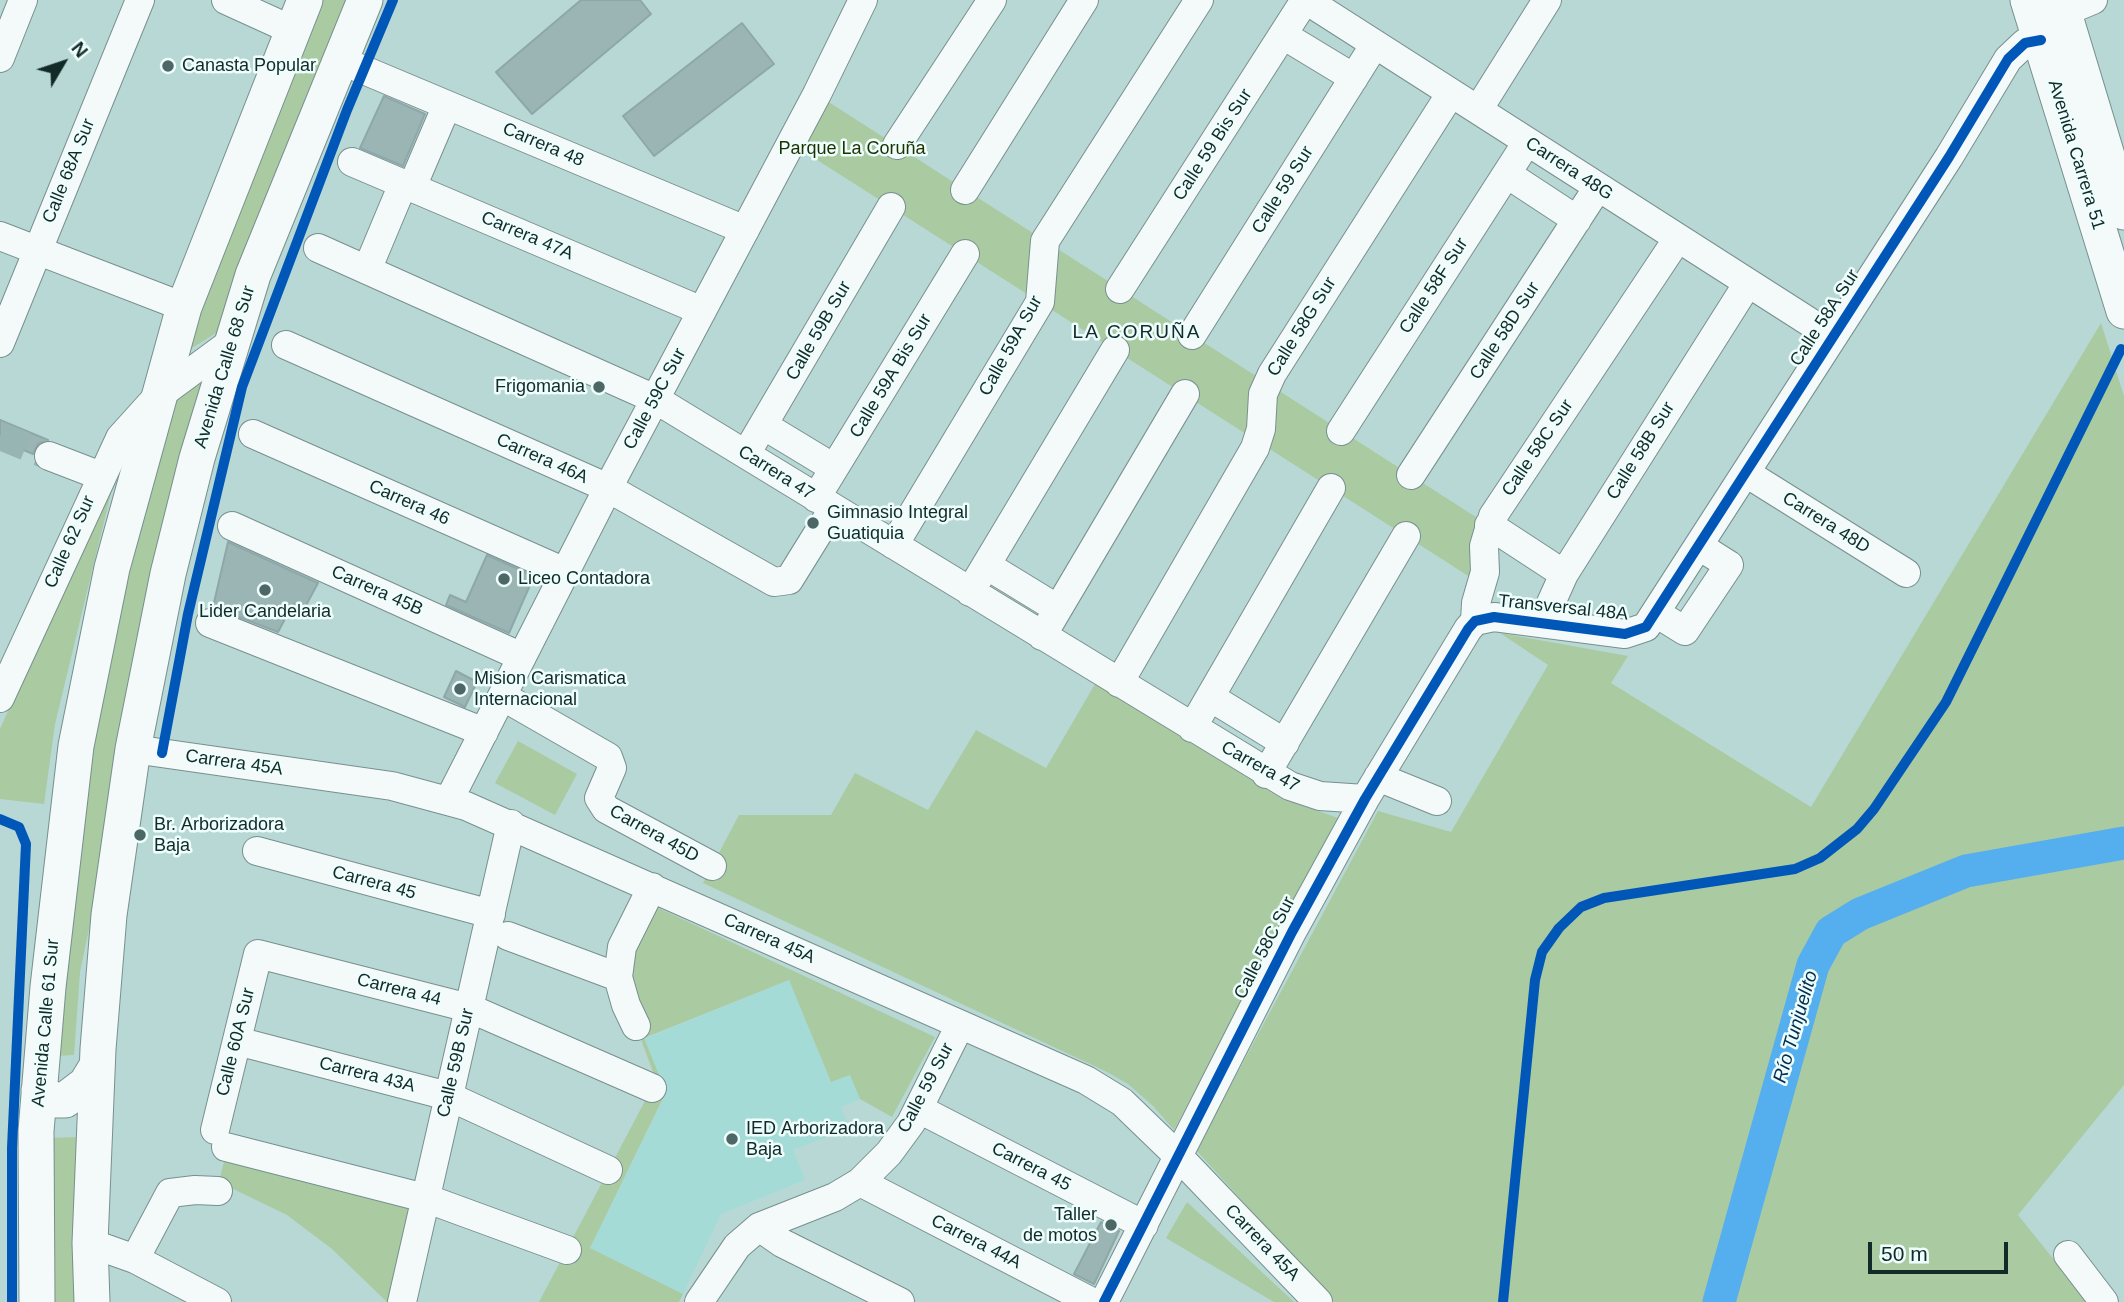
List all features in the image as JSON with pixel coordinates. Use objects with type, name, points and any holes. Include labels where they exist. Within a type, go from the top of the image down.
[{"type":"main road","name":"Avenida Calle 68 Sur","points":[[133,748],[168,574],[197,458],[253,275],[365,0]]},
{"type":"main road","name":"Avenida Carrera 51","points":[[2028,0],[2124,311]]},
{"type":"main road","name":"Avenida Carrera 51","points":[[2072,4],[2093,110],[2117,156],[2124,212]]},
{"type":"main road","points":[[157,397],[184,307],[299,15]]},
{"type":"main road","points":[[2041,40],[2069,67],[2093,110]]},
{"type":"main road","points":[[203,257],[231,257],[253,275]]},
{"type":"main road","name":"Avenida Calle 61 Sur","points":[[37,1302],[36,1172],[40,1090],[59,876],[76,746],[111,568],[157,397]]},
{"type":"main road","points":[[92,1302],[90,1243],[97,1066],[109,915],[133,748]]},
{"type":"main road","points":[[40,1090],[52,1100],[65,1100],[86,1084],[97,1066]]},
{"type":"street","points":[[0,58],[23,0]]},
{"type":"street","name":"Calle 68A Sur","points":[[0,343],[140,0]]},
{"type":"street","points":[[226,0],[299,15]]},
{"type":"street","name":"Calle 59C Sur","points":[[449,800],[608,488],[863,0]]},
{"type":"street","points":[[897,145],[992,0]]},
{"type":"street","points":[[965,190],[1084,0]]},
{"type":"street","name":"Calle 59A Sur","points":[[894,545],[1040,302],[1045,241],[1199,0]]},
{"type":"street","name":"Calle 59 Bis Sur","points":[[1121,289],[1306,0]]},
{"type":"street","name":"Carrera 48G","points":[[1306,0],[1833,337]]},
{"type":"street","points":[[1478,110],[1547,0]]},
{"type":"street","points":[[1283,34],[1354,79]]},
{"type":"street","name":"Calle 58A Sur","points":[[1651,620],[1949,157],[2008,59],[2025,43],[2041,40]]},
{"type":"street","name":"Calle 59 Sur","points":[[1192,335],[1375,44]]},
{"type":"street","name":"Carrera 48","points":[[340,60],[745,230]]},
{"type":"street","name":"Calle 58G Sur","points":[[1119,684],[1255,447],[1261,429],[1264,394],[1272,373],[1451,93]]},
{"type":"street","points":[[367,270],[447,105]]},
{"type":"street","name":"Calle 58F Sur","points":[[1341,431],[1527,142]]},
{"type":"street","name":"Carrera 47A","points":[[352,162],[702,311]]},
{"type":"street","points":[[1507,174],[1577,220]]},
{"type":"street","name":"Calle 58D Sur","points":[[1411,475],[1598,187]]},
{"type":"street","name":"Calle 59B Sur","points":[[746,454],[891,207]]},
{"type":"street","points":[[0,236],[184,307]]},
{"type":"street","name":"Calle 58C Sur","points":[[1104,1302],[1292,932],[1371,788],[1438,674],[1475,621],[1476,603],[1485,572],[1484,546],[1489,525],[1678,238]]},
{"type":"street","name":"Carrera 47","points":[[318,248],[655,399],[1266,774],[1304,792],[1371,788],[1437,801]]},
{"type":"street","name":"Calle 59A Bis Sur","points":[[789,580],[825,503],[834,468],[965,254]]},
{"type":"street","name":"Calle 58B Sur","points":[[1542,623],[1564,574],[1748,283]]},
{"type":"street","name":"Calle 62 Sur","points":[[0,698],[120,438],[157,397],[233,341]]},
{"type":"street","name":"Carrera 46A","points":[[286,345],[608,488],[774,582],[789,580]]},
{"type":"street","points":[[970,592],[1115,350]]},
{"type":"street","points":[[1042,636],[1185,394]]},
{"type":"street","points":[[763,425],[834,468]]},
{"type":"street","name":"Carrera 46","points":[[253,434],[565,572]]},
{"type":"street","points":[[49,456],[101,476]]},
{"type":"street","name":"Carrera 48D","points":[[1746,473],[1906,573]]},
{"type":"street","points":[[1192,728],[1331,488]]},
{"type":"street","points":[[1489,525],[1564,574]]},
{"type":"street","name":"Carrera 45B","points":[[232,526],[522,657]]},
{"type":"street","points":[[1266,774],[1406,536]]},
{"type":"street","points":[[1651,620],[1685,631],[1729,565],[1699,546]]},
{"type":"street","points":[[986,565],[1058,609]]},
{"type":"street","name":"Transversal 48A","points":[[1475,621],[1494,617],[1625,635],[1651,620]]},
{"type":"street","points":[[210,623],[484,732]]},
{"type":"street","name":"Carrera 45D","points":[[502,696],[608,757],[612,768],[599,798],[606,809],[712,866]]},
{"type":"street","points":[[1210,697],[1285,743]]},
{"type":"street","name":"Carrera 45A","points":[[133,748],[392,786],[449,800],[511,824],[1086,1080],[1122,1102],[1179,1157],[1318,1302]]},
{"type":"street","name":"Calle 59B Sur","points":[[408,1298],[425,1198],[469,1008],[499,925],[511,824]]},
{"type":"street","name":"Carrera 45","points":[[257,851],[499,925],[618,976]]},
{"type":"street","points":[[636,1027],[626,1005],[618,976],[622,947],[652,887]]},
{"type":"street","name":"Carrera 44","points":[[258,954],[469,1008],[652,1088]]},
{"type":"street","name":"Calle 60A Sur","points":[[258,954],[237,1041],[220,1139],[425,1198]]},
{"type":"street","name":"Calle 59 Sur","points":[[699,1302],[737,1246],[758,1227],[835,1197],[860,1182],[889,1153],[919,1109],[960,1025]]},
{"type":"street","name":"Carrera 43A","points":[[237,1041],[448,1096],[608,1170]]},
{"type":"street","name":"Carrera 45","points":[[919,1109],[1144,1225]]},
{"type":"street","name":"Carrera 44A","points":[[860,1182],[1092,1302]]},
{"type":"street","points":[[135,1259],[170,1193],[195,1189],[218,1191]]},
{"type":"street","points":[[425,1198],[567,1250]]},
{"type":"street","points":[[758,1227],[900,1302]]},
{"type":"street","points":[[90,1243],[135,1259],[201,1298]]},
{"type":"street","points":[[2068,1255],[2104,1302]]},
{"type":"shaded area","name":"IED Arborizadora Baja","points":[[789,980],[831,1082],[850,1075],[860,1099],[841,1107],[849,1128],[793,1150],[805,1180],[721,1214],[683,1294],[590,1248],[666,1093],[644,1039]]},
{"type":"green space","points":[[319,0],[348,0],[221,330],[184,353]]},
{"type":"green space","name":"Parque La Coruña","points":[[827,101],[1479,519],[1470,577],[800,149]]},
{"type":"green space","points":[[2101,323],[2124,396],[2124,1085],[2018,1215],[2088,1302],[1334,1302],[1196,1150],[1378,811],[1451,832],[1548,665],[1500,633],[1628,656],[1611,683],[1811,807]]},
{"type":"green space","points":[[204,377],[80,972],[74,1055],[54,1056],[62,963],[104,669],[168,404]]},
{"type":"green space","points":[[117,468],[55,724],[44,804],[0,799],[0,729]]},
{"type":"green space","points":[[1095,684],[1279,797],[1338,818],[1174,1130],[1153,1106],[1128,1084],[1105,1071],[703,883],[739,815],[831,815],[855,773],[928,810],[976,730],[1046,768]]},
{"type":"green space","points":[[518,741],[577,774],[555,815],[495,783]]},
{"type":"green space","points":[[652,905],[935,1037],[892,1117],[860,1099],[850,1075],[831,1082],[789,980],[644,1038],[666,1092],[590,1248],[683,1294],[679,1302],[539,1302],[656,1080],[636,1026],[631,974],[635,946]]},
{"type":"green space","points":[[79,1137],[77,1302],[48,1302],[48,1138]]},
{"type":"green space","points":[[229,1141],[417,1186],[392,1302],[387,1302],[332,1249],[287,1215],[219,1182]]},
{"type":"green space","points":[[1187,1202],[1294,1302],[1274,1302],[1166,1238]]},
{"type":"building","points":[[581,0],[640,0],[651,14],[532,114],[496,72]]},
{"type":"building","points":[[742,23],[774,64],[654,156],[623,116]]},
{"type":"building","points":[[384,96],[425,114],[403,166],[360,148]]},
{"type":"building","points":[[0,420],[48,440],[38,444],[33,454],[0,440]]},
{"type":"building","name":"Lider Candelaria","points":[[228,542],[318,583],[304,609],[293,604],[278,632],[213,607]]},
{"type":"building","name":"Liceo Contadora","points":[[487,555],[534,576],[509,633],[446,605],[450,595],[466,602]]},
{"type":"building","name":"Mision Carismatica Internacional","points":[[456,671],[477,682],[465,707],[444,697]]},
{"type":"building","points":[[1101,1222],[1119,1231],[1094,1284],[1074,1274]]},
{"type":"waterway","name":"Río Tunjuelito","points":[[1719,1302],[1813,965],[1831,932],[1860,914],[1966,871],[2124,843]]},
{"type":"tunnel","points":[[0,436],[49,456]]},
{"type":"cycle path","points":[[162,753],[188,614],[242,387],[347,110],[393,0]]},
{"type":"cycle path","points":[[1104,1302],[1292,932],[1365,799],[1468,629],[1475,621],[1494,617],[1625,634],[1646,627],[1949,157],[2008,59],[2025,43],[2041,40]]},
{"type":"cycle path","points":[[1503,1302],[1535,980],[1542,952],[1559,928],[1581,907],[1604,898],[1795,869],[1820,858],[1857,829],[1874,809],[1946,702],[2121,349]]},
{"type":"cycle path","points":[[0,819],[19,827],[26,844],[12,1148],[12,1302]]},
{"type":"place","name":"Canasta Popular","points":[[168,66]]},
{"type":"place","name":"Frigomania","points":[[599,387]]},
{"type":"place","name":"Gimnasio Integral Guatiquia","points":[[813,523]]},
{"type":"place","name":"Liceo Contadora","points":[[504,579]]},
{"type":"place","name":"Lider Candelaria","points":[[265,590]]},
{"type":"place","name":"Mision Carismatica Internacional","points":[[460,689]]},
{"type":"place","name":"Br. Arborizadora Baja","points":[[140,835]]},
{"type":"place","name":"IED Arborizadora Baja","points":[[732,1139]]},
{"type":"place","name":"Taller de motos","points":[[1111,1225]]},
{"type":"district","name":"LA CORUÑA","points":[[1137,333]]}]
